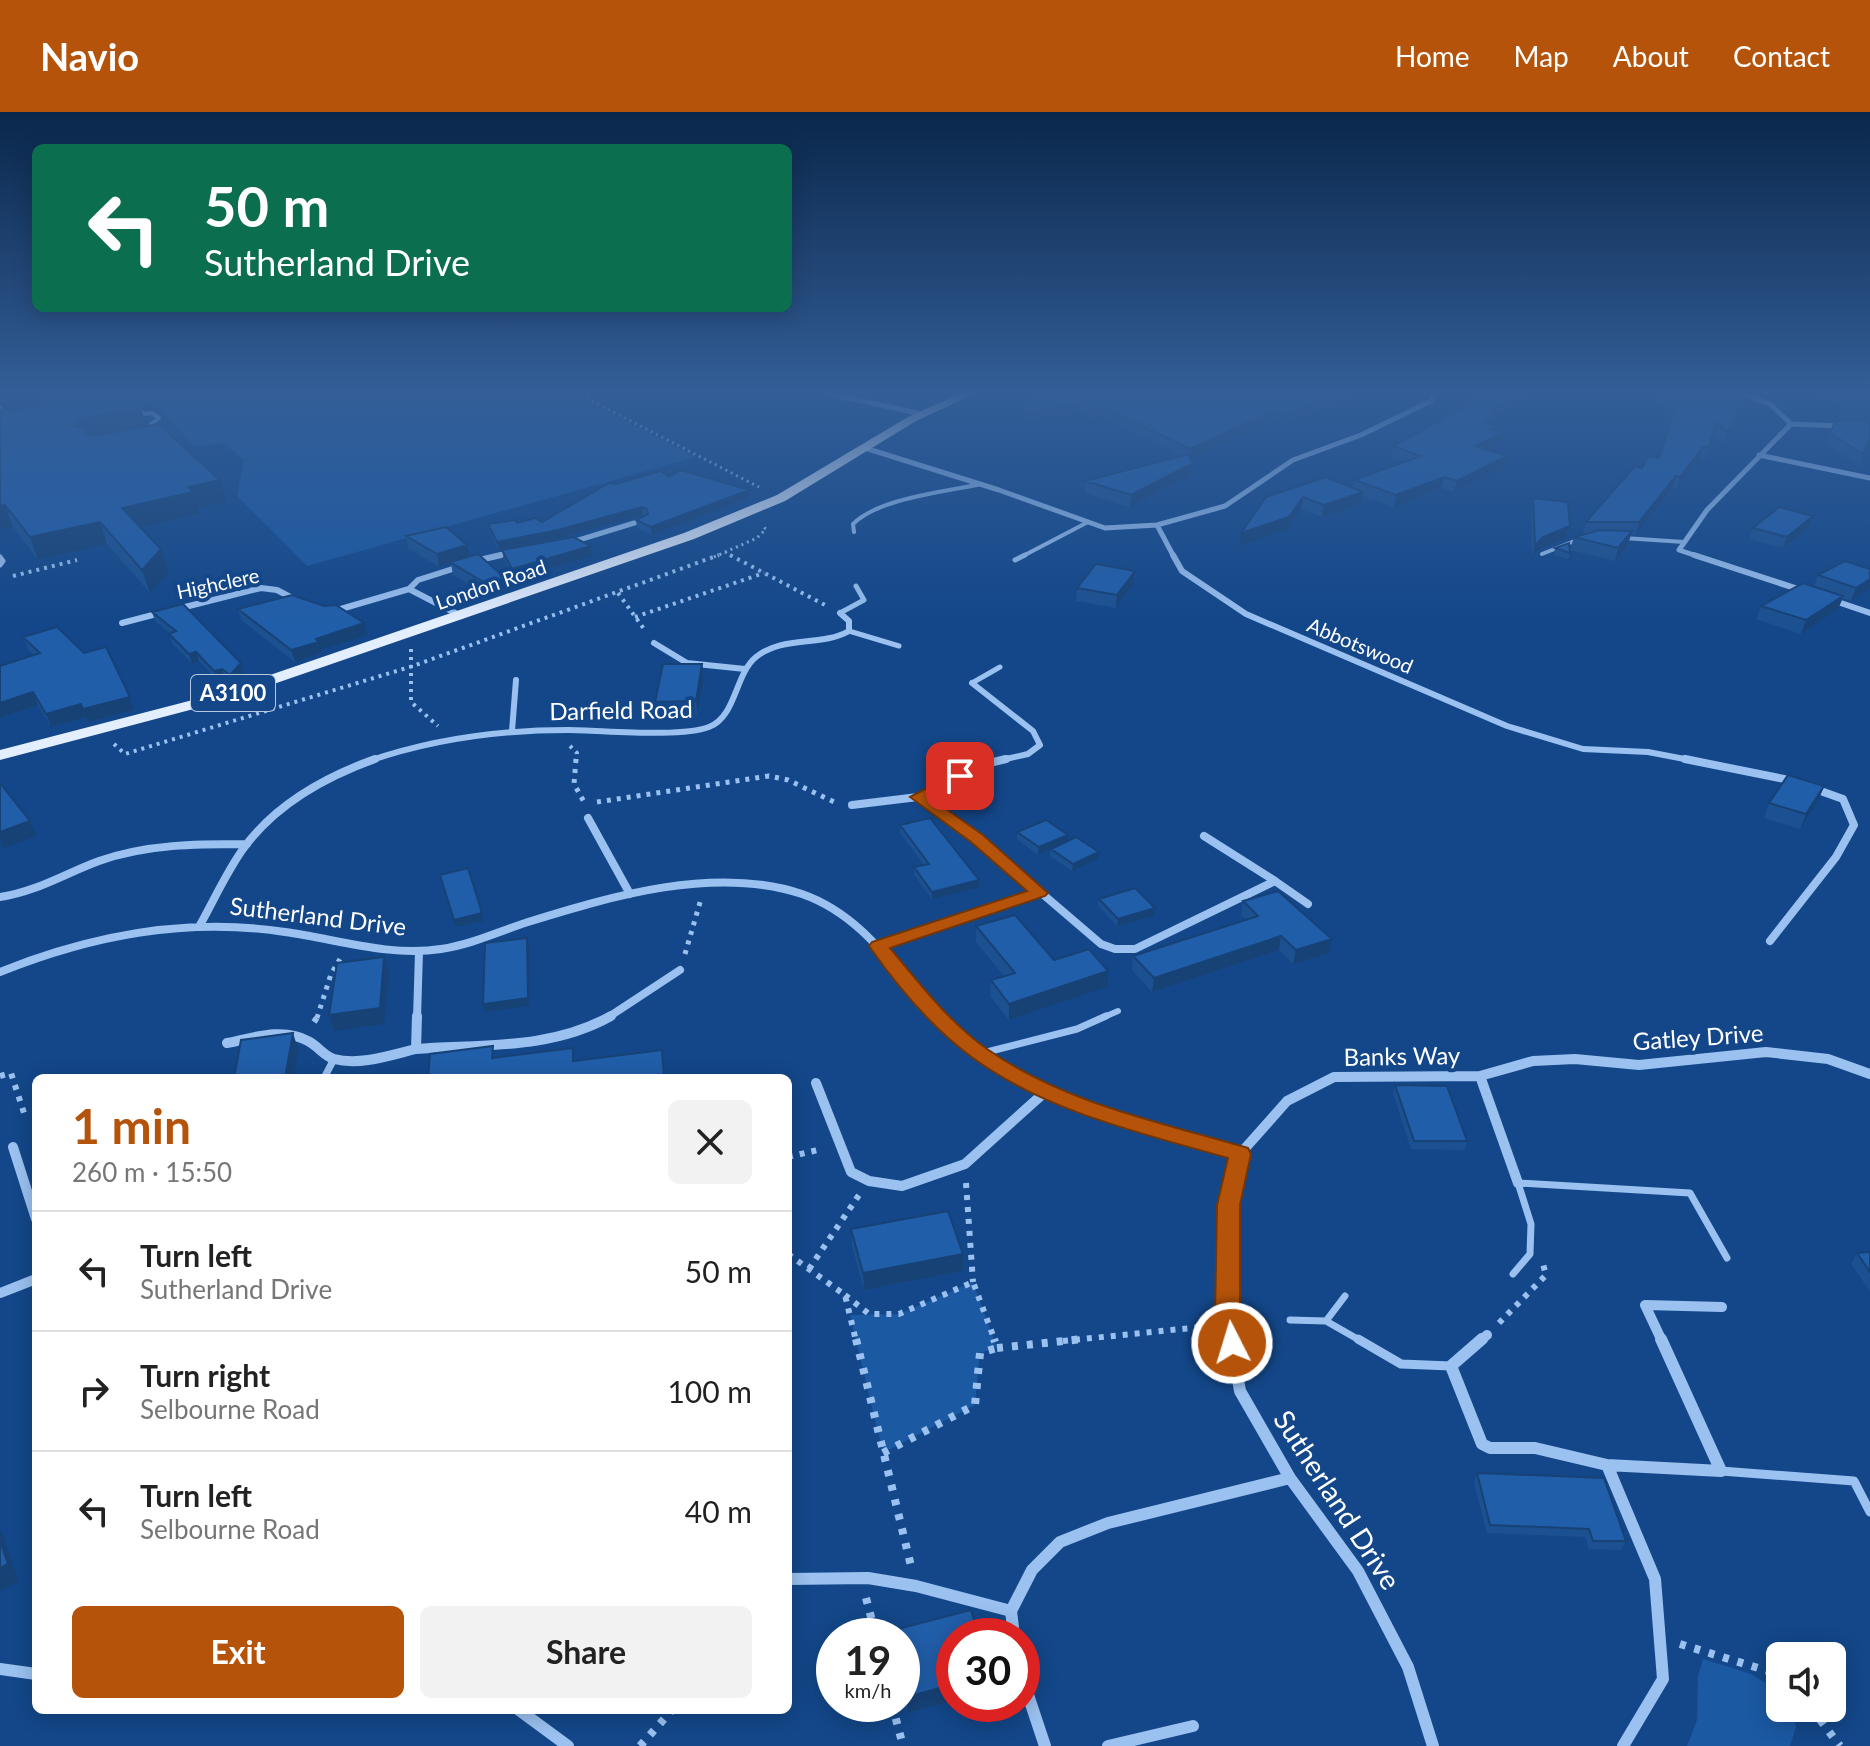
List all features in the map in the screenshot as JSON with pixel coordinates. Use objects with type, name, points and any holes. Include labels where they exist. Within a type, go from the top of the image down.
[{"type":"main road","name":"London Road","points":[[0,755],[218,698],[411,634],[744,515],[781,498],[829,469]]},
{"type":"street","points":[[933,469],[1105,528],[1157,525],[1225,506],[1279,469]]},
{"type":"street","points":[[1746,469],[1707,510],[1679,550],[1811,593]]},
{"type":"street","points":[[1828,469],[1870,478]]},
{"type":"street","points":[[564,544],[644,520]]},
{"type":"street","name":"Abbotswood","points":[[1157,525],[1182,571],[1246,614],[1507,726],[1583,749],[1648,752],[1785,777],[1843,799],[1854,825],[1836,857],[1770,941]]},
{"type":"street","points":[[320,611],[342,610],[409,589],[418,580],[495,555],[523,551]]},
{"type":"street","name":"Highclere","points":[[122,623],[261,588],[277,590],[309,606]]},
{"type":"street","points":[[409,589],[461,616]]},
{"type":"street","points":[[1826,598],[1870,613]]},
{"type":"street","points":[[745,669],[754,658],[774,648],[840,636],[849,631],[849,621],[840,613]]},
{"type":"street","name":"Darfield Road","points":[[200,925],[247,844],[284,805],[331,776],[384,754],[451,738],[512,731],[710,727],[721,721],[745,669],[689,666],[674,660],[654,643]]},
{"type":"street","name":"Darfield Road","points":[[512,731],[516,680]]},
{"type":"street","points":[[852,805],[918,797],[981,765],[1028,754],[1040,745],[1033,731],[972,683]]},
{"type":"street","points":[[918,797],[977,838],[1101,944],[1115,949],[1135,949],[1275,881]]},
{"type":"street","points":[[588,818],[630,894]]},
{"type":"street","points":[[1204,836],[1308,904]]},
{"type":"street","points":[[0,897],[61,879],[97,862],[134,850],[166,845],[247,844]]},
{"type":"street","name":"Sutherland Drive","points":[[0,972],[46,953],[108,935],[200,925],[264,929],[385,951],[443,949],[630,894],[672,885],[732,883],[773,889],[809,899],[847,916],[878,946],[931,1009],[979,1053],[1045,1092],[1127,1121],[1240,1154],[1229,1205],[1227,1318],[1240,1391],[1290,1478],[1358,1571],[1408,1667],[1433,1746]]},
{"type":"street","points":[[878,946],[1039,893]]},
{"type":"street","points":[[416,1049],[419,952]]},
{"type":"street","points":[[227,1043],[266,1035],[299,1037],[334,1059],[354,1060],[416,1049],[521,1043],[576,1032],[603,1020],[680,970]]},
{"type":"street","name":"Gatley Drive","points":[[1480,1076],[1533,1061],[1575,1059],[1639,1065],[1766,1052],[1828,1059],[1870,1074]]},
{"type":"street","name":"Banks Way","points":[[1240,1154],[1287,1101],[1334,1077],[1480,1076],[1518,1183]]},
{"type":"street","points":[[816,1083],[851,1172],[869,1181],[902,1186],[965,1164],[1045,1092]]},
{"type":"street","points":[[13,1147],[32,1206]]},
{"type":"street","points":[[0,1293],[32,1281]]},
{"type":"street","points":[[1487,1335],[1451,1366],[1482,1444],[1490,1448],[1535,1448],[1607,1465],[1721,1471],[1645,1305],[1722,1307]]},
{"type":"street","points":[[1607,1465],[1655,1579],[1663,1679],[1623,1746]]},
{"type":"street","points":[[1012,1618],[1011,1611],[1032,1570],[1060,1542],[1108,1523],[1290,1478]]},
{"type":"street","points":[[792,1579],[861,1578],[916,1586],[1011,1611]]},
{"type":"street","points":[[0,1669],[32,1673]]},
{"type":"street","points":[[524,1714],[568,1746]]},
{"type":"street","points":[[1037,1722],[1045,1746]]},
{"type":"street","points":[[1108,1746],[1193,1726]]},
{"type":"lane","points":[[854,532],[853,524],[871,510],[981,484]]},
{"type":"lane","points":[[1015,560],[1088,522]]},
{"type":"lane","points":[[1615,538],[1684,542]]},
{"type":"lane","points":[[1542,554],[1583,539]]},
{"type":"lane","points":[[0,557],[3,561],[0,565]]},
{"type":"lane","points":[[840,613],[864,600],[856,586]]},
{"type":"lane","points":[[849,631],[899,646]]},
{"type":"lane","points":[[972,683],[1000,667]]},
{"type":"lane","points":[[979,1053],[1077,1029],[1118,1011]]},
{"type":"lane","points":[[326,1074],[334,1059]]},
{"type":"lane","points":[[1513,1274],[1530,1254],[1531,1224],[1518,1183],[1690,1193],[1727,1258]]},
{"type":"lane","points":[[1326,1321],[1345,1296]]},
{"type":"lane","points":[[1290,1320],[1326,1321],[1401,1364],[1451,1366]]},
{"type":"lane","points":[[1721,1471],[1854,1481],[1870,1512]]},
{"type":"path","points":[[720,469],[781,498]]},
{"type":"path","points":[[102,728],[105,736],[125,754],[413,666],[618,593],[757,538],[766,529],[744,515]]},
{"type":"path","points":[[725,552],[840,613]]},
{"type":"path","points":[[0,579],[77,560]]},
{"type":"path","points":[[635,617],[764,573]]},
{"type":"path","points":[[618,593],[654,643]]},
{"type":"path","points":[[411,634],[411,702],[451,738]]},
{"type":"path","points":[[567,730],[566,742],[577,753],[574,784],[585,804],[769,776],[795,781],[816,797],[852,805]]},
{"type":"path","points":[[680,970],[705,884]]},
{"type":"path","points":[[299,1037],[321,1014],[332,968],[352,945]]},
{"type":"path","points":[[0,1076],[11,1073],[24,1113]]},
{"type":"path","points":[[792,1156],[839,1145]]},
{"type":"path","points":[[965,1164],[973,1282],[997,1348]]},
{"type":"path","points":[[809,1269],[869,1181]]},
{"type":"path","points":[[792,1258],[869,1314],[899,1314],[973,1282]]},
{"type":"path","points":[[845,1295],[916,1586]]},
{"type":"path","points":[[883,1453],[975,1405],[980,1353],[997,1348],[1207,1328],[1227,1318]]},
{"type":"path","points":[[861,1578],[871,1618]]},
{"type":"path","points":[[1660,1638],[1766,1670]]},
{"type":"path","points":[[640,1746],[668,1714]]},
{"type":"path","points":[[897,1722],[903,1746]]},
{"type":"path","points":[[1822,1722],[1840,1746]]},
{"type":"shaded area","points":[[242,469],[652,469],[307,566],[237,496]]},
{"type":"shaded area","points":[[973,1282],[997,1348],[980,1353],[975,1405],[883,1453],[850,1315],[899,1314]]},
{"type":"shaded area","points":[[1703,1659],[1751,1674],[1766,1683],[1766,1722],[1795,1722],[1790,1746],[1687,1746],[1697,1720],[1698,1676]]},
{"type":"building","points":[[0,469],[208,469],[220,480],[188,487],[193,492],[122,508],[161,549],[142,570],[100,522],[30,537],[5,505],[0,506]]},
{"type":"building","points":[[1130,469],[1181,469],[1131,495],[1085,481]]},
{"type":"building","points":[[1384,469],[1480,469],[1457,481],[1444,477],[1396,495],[1354,480]]},
{"type":"building","points":[[1632,469],[1686,469],[1680,477],[1676,476],[1639,522],[1586,522]]},
{"type":"building","points":[[681,470],[749,490],[651,527],[636,520],[648,514],[647,509],[642,507],[558,530],[497,542],[488,524],[515,520],[517,523],[535,518],[542,522],[609,483],[616,484],[660,471],[669,476]]},
{"type":"building","points":[[1326,477],[1363,492],[1324,505],[1303,497],[1289,517],[1241,533],[1266,497]]},
{"type":"building","points":[[1533,498],[1568,502],[1570,526],[1543,537],[1535,545]]},
{"type":"building","points":[[1779,507],[1813,516],[1787,537],[1753,528]]},
{"type":"building","points":[[446,527],[467,545],[437,554],[406,536]]},
{"type":"building","points":[[1600,530],[1632,531],[1618,548],[1574,537]]},
{"type":"building","points":[[573,537],[591,546],[512,569],[502,550]]},
{"type":"building","points":[[1569,543],[1570,553],[1555,548]]},
{"type":"building","points":[[478,554],[505,578],[487,584],[450,562]]},
{"type":"building","points":[[1845,561],[1870,569],[1870,579],[1856,588],[1818,575]]},
{"type":"building","points":[[1096,564],[1135,571],[1117,595],[1077,588]]},
{"type":"building","points":[[1803,583],[1843,596],[1806,620],[1761,606]]},
{"type":"building","points":[[292,595],[324,606],[336,605],[364,623],[291,650],[238,609]]},
{"type":"building","points":[[183,604],[241,663],[230,675],[222,669],[214,671],[196,652],[189,654],[169,634],[176,631],[152,612]]},
{"type":"building","points":[[57,627],[84,653],[106,647],[130,697],[83,709],[81,704],[46,714],[33,692],[0,703],[0,666],[40,653],[23,637]]},
{"type":"building","points":[[663,664],[702,664],[696,701],[655,702]]},
{"type":"building","points":[[1788,775],[1824,786],[1806,814],[1769,803]]},
{"type":"building","points":[[0,783],[30,821],[0,832]]},
{"type":"building","points":[[930,818],[979,880],[932,892],[914,867],[929,864],[900,825]]},
{"type":"building","points":[[1046,820],[1068,835],[1039,847],[1017,832]]},
{"type":"building","points":[[1076,837],[1099,852],[1073,864],[1051,849]]},
{"type":"building","points":[[468,868],[482,913],[454,920],[440,875]]},
{"type":"building","points":[[1135,888],[1155,908],[1118,919],[1099,899]]},
{"type":"building","points":[[1278,891],[1332,939],[1296,950],[1281,936],[1154,978],[1133,956],[1258,916],[1243,901]]},
{"type":"building","points":[[1015,915],[1054,960],[1089,949],[1108,971],[1009,1004],[991,980],[1015,973],[976,926]]},
{"type":"building","points":[[527,938],[528,998],[483,1004],[485,943]]},
{"type":"building","points":[[384,957],[380,1008],[329,1015],[337,963]]},
{"type":"building","points":[[293,1033],[286,1074],[235,1074],[241,1040]]},
{"type":"building","points":[[493,1046],[492,1058],[573,1048],[573,1061],[662,1050],[664,1074],[428,1074],[430,1054]]},
{"type":"building","points":[[1395,1085],[1447,1086],[1467,1141],[1414,1141]]},
{"type":"building","points":[[948,1211],[963,1254],[863,1273],[851,1229]]},
{"type":"building","points":[[1870,1252],[1870,1272],[1857,1253]]},
{"type":"building","points":[[1477,1473],[1604,1478],[1626,1541],[1593,1541],[1589,1529],[1490,1525]]},
{"type":"building","points":[[0,1541],[8,1564],[0,1568]]},
{"type":"building","points":[[971,1610],[973,1618],[940,1618]]},
{"type":"building","points":[[936,1619],[936,1689],[920,1693],[920,1623]]},
{"type":"route","points":[[960,776],[918,797],[977,838],[1039,893],[878,946],[931,1009],[979,1053],[1045,1092],[1127,1121],[1240,1154],[1229,1205],[1227,1318],[1232,1343]]}]
